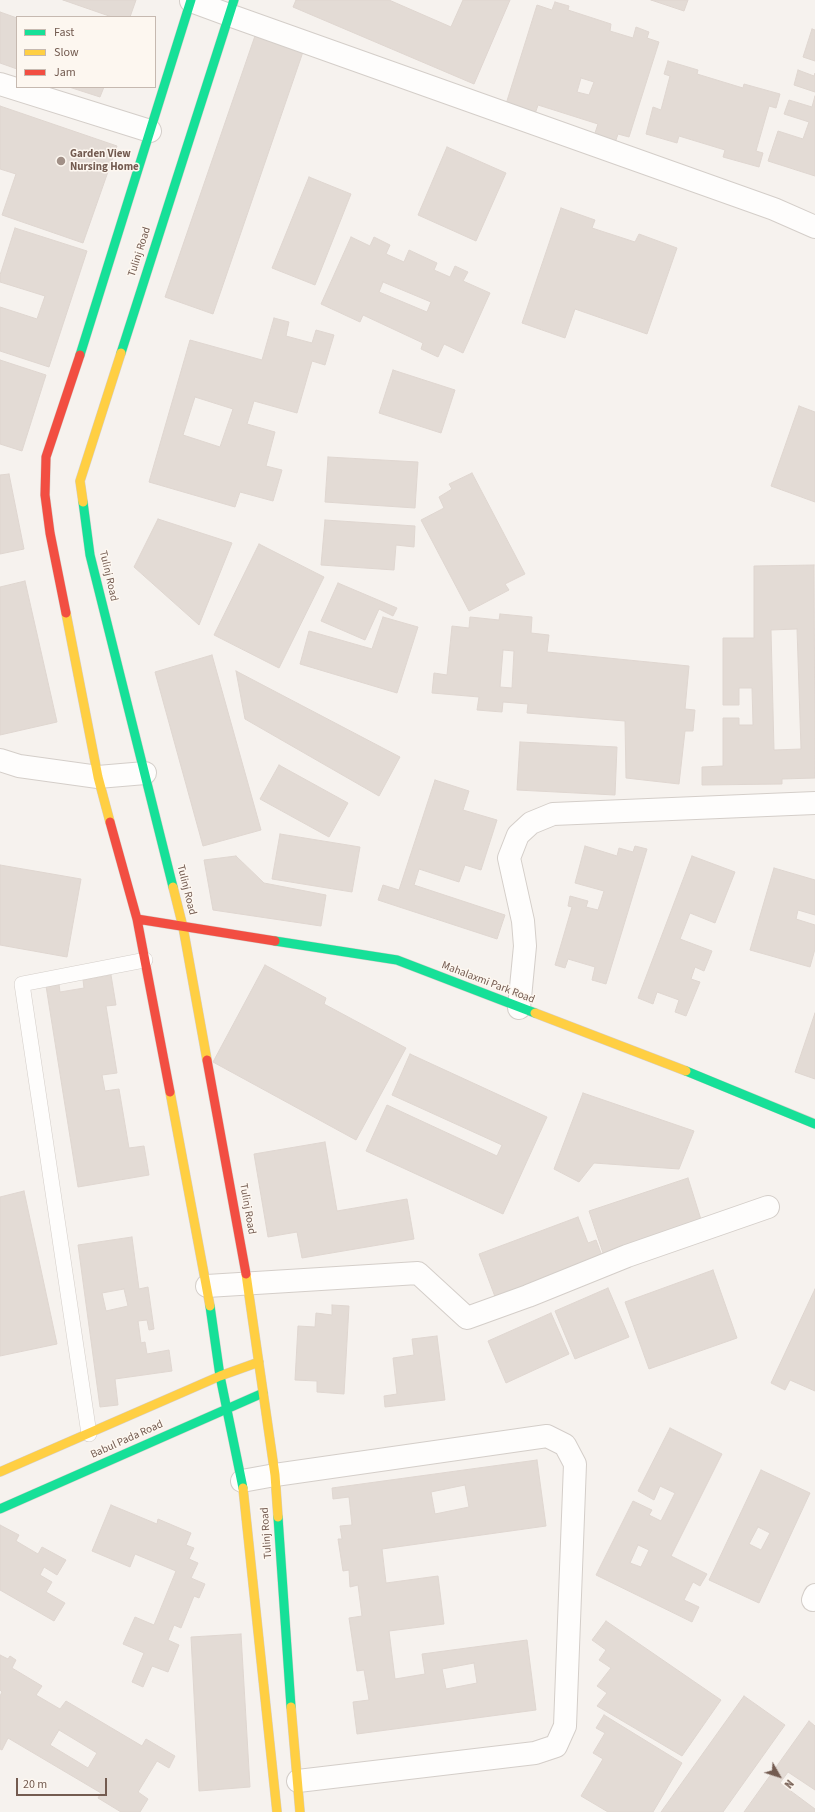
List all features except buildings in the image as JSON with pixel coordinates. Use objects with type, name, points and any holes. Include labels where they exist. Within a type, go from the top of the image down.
[{"type":"main road","name":"Tulinj Road","points":[[191,0],[46,457],[44,495],[50,533],[98,777],[137,919],[207,1286],[220,1376],[242,1481],[277,1812]]},
{"type":"main road","name":"Tulinj Road","points":[[231,8],[80,481],[90,555],[183,927],[248,1284],[275,1475],[287,1656],[300,1812]]},
{"type":"main road","name":"Mahalaxmi Park Road","points":[[137,919],[397,960],[519,1008],[716,1082],[815,1124]]},
{"type":"main road","name":"Babul Pada Road","points":[[0,1472],[220,1376],[259,1362]]},
{"type":"main road","name":"Babul Pada Road","points":[[0,1509],[263,1393]]},
{"type":"street","points":[[191,0],[231,8],[767,206],[815,227]]},
{"type":"street","points":[[0,84],[150,131]]},
{"type":"street","points":[[0,760],[19,766],[98,777],[145,774]]},
{"type":"street","points":[[519,1008],[525,946],[523,921],[509,858],[518,835],[532,824],[553,814],[815,803]]},
{"type":"street","points":[[207,1286],[418,1273],[467,1318],[528,1296],[627,1256],[768,1207]]},
{"type":"street","points":[[242,1481],[547,1436],[565,1446],[575,1464],[565,1726],[556,1746],[535,1753],[298,1781]]},
{"type":"lane","points":[[89,1434],[22,984],[145,960]]},
{"type":"traffic: fast","points":[[80,355],[191,0]]},
{"type":"traffic: fast","points":[[121,353],[234,0]]},
{"type":"traffic: fast","points":[[83,502],[90,555],[173,887]]},
{"type":"traffic: fast","points":[[275,941],[397,960],[535,1013]]},
{"type":"traffic: fast","points":[[686,1071],[815,1124]]},
{"type":"traffic: fast","points":[[210,1306],[220,1376],[243,1488]]},
{"type":"traffic: fast","points":[[0,1509],[263,1393]]},
{"type":"traffic: fast","points":[[278,1517],[291,1707]]},
{"type":"traffic: slow","points":[[83,502],[80,481],[121,353]]},
{"type":"traffic: slow","points":[[66,613],[98,777],[110,822]]},
{"type":"traffic: slow","points":[[173,887],[183,927],[207,1060]]},
{"type":"traffic: slow","points":[[535,1013],[686,1071]]},
{"type":"traffic: slow","points":[[170,1092],[210,1306]]},
{"type":"traffic: slow","points":[[246,1274],[275,1475],[278,1517]]},
{"type":"traffic: slow","points":[[0,1472],[220,1376],[259,1362]]},
{"type":"traffic: slow","points":[[243,1488],[277,1812]]},
{"type":"traffic: slow","points":[[291,1707],[300,1812]]},
{"type":"traffic: jam","points":[[66,613],[50,533],[45,495],[46,457],[80,355]]},
{"type":"traffic: jam","points":[[110,822],[137,919],[170,1092]]},
{"type":"traffic: jam","points":[[137,919],[275,941]]},
{"type":"traffic: jam","points":[[207,1060],[246,1274]]},
{"type":"place","name":"Garden View Nursing Home","points":[[61,161]]}]
